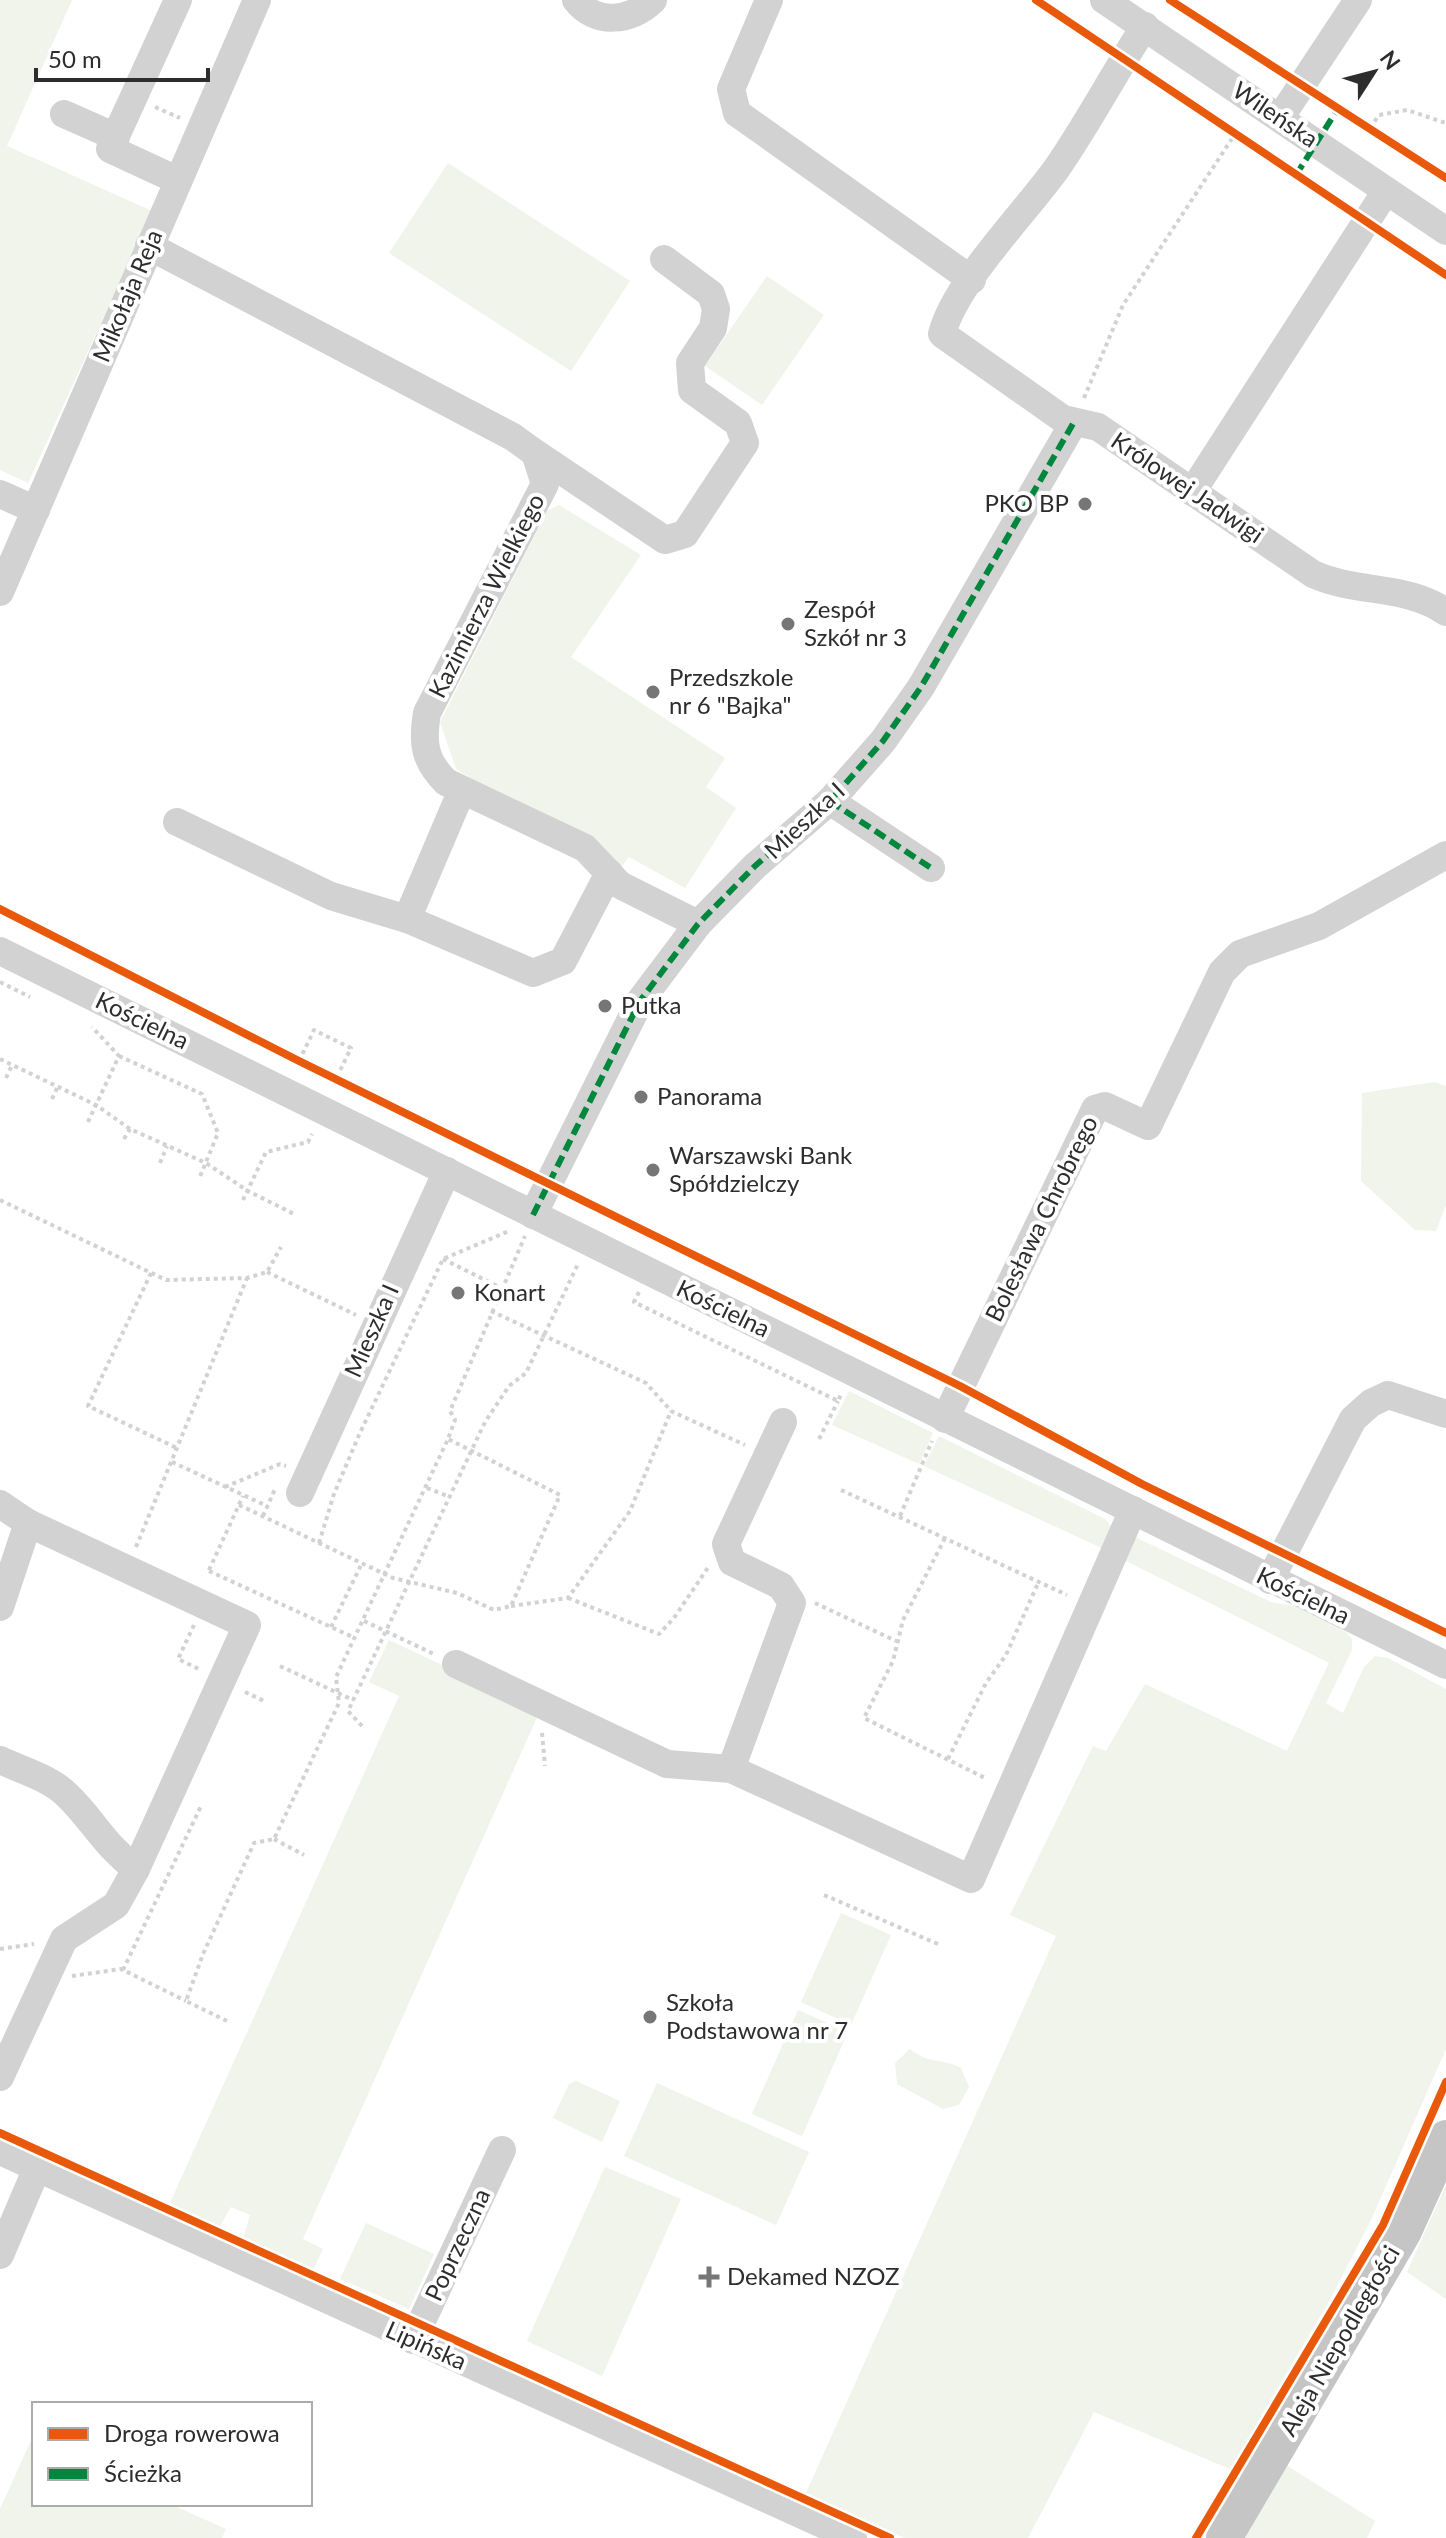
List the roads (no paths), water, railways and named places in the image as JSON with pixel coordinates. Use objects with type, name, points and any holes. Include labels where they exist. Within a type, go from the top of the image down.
[{"type":"main road","name":"Aleja Niepodległości","points":[[1224,2538],[1403,2233],[1446,2138]]},
{"type":"street","points":[[177,180],[110,149],[178,0]]},
{"type":"street","name":"Mikołaja Reja","points":[[0,592],[257,0]]},
{"type":"street","points":[[576,0],[583,9],[612,20],[642,11],[653,0]]},
{"type":"street","points":[[769,0],[731,89],[737,113],[972,280],[1097,111],[1119,66],[1145,26]]},
{"type":"street","name":"Wileńska","points":[[1104,0],[1446,231]]},
{"type":"street","points":[[1280,118],[1358,0]]},
{"type":"street","points":[[64,114],[116,137]]},
{"type":"street","points":[[1192,492],[1386,191]]},
{"type":"street","points":[[149,246],[513,437],[665,540],[685,534],[745,443],[738,423],[692,390],[690,363],[713,328],[716,309],[711,294],[664,259]]},
{"type":"street","name":"Królowej Jadwigi","points":[[972,280],[945,321],[942,334],[1043,406],[1074,422],[1098,427],[1313,574],[1343,585],[1417,595],[1446,612]]},
{"type":"street","name":"Mieszka I","points":[[532,1231],[640,1001],[698,924],[755,866],[830,801],[883,741],[921,687],[1074,422]]},
{"type":"street","name":"Kazimierza Wielkiego","points":[[535,453],[545,484],[427,713],[422,738],[425,754],[432,768],[446,782],[585,848],[620,885],[698,924]]},
{"type":"street","points":[[0,494],[36,510]]},
{"type":"street","points":[[407,919],[462,790]]},
{"type":"street","points":[[830,801],[931,868]]},
{"type":"street","points":[[177,822],[331,896],[407,919],[533,973],[563,961],[609,873]]},
{"type":"street","name":"Bolesława Chrobrego","points":[[945,1419],[1095,1109],[1105,1106],[1148,1126],[1222,972],[1240,954],[1319,926],[1446,855]]},
{"type":"street","name":"Kościelna","points":[[0,951],[447,1171],[532,1231],[945,1419],[1446,1665]]},
{"type":"street","name":"Mieszka I","points":[[300,1493],[447,1171]]},
{"type":"street","points":[[1270,1580],[1353,1419],[1388,1395],[1446,1414]]},
{"type":"street","points":[[731,1769],[791,1613],[789,1596],[776,1582],[732,1562],[725,1550],[783,1422]]},
{"type":"street","points":[[0,1504],[28,1523],[247,1625],[136,1869],[116,1905],[64,1939],[0,2077]]},
{"type":"street","points":[[456,1664],[667,1764],[731,1769],[971,1879],[1133,1510]]},
{"type":"street","points":[[0,1607],[28,1523]]},
{"type":"street","points":[[0,1760],[67,1795],[96,1834],[136,1869]]},
{"type":"street","name":"Poprzeczna","points":[[413,2340],[502,2150]]},
{"type":"street","name":"Lipińska","points":[[0,2151],[853,2538]]},
{"type":"street","points":[[0,2255],[37,2168]]},
{"type":"place","name":"PKO BP","points":[[1085,504]]},
{"type":"place","name":"Zespół Szkół nr 3","points":[[788,624]]},
{"type":"place","name":"Przedszkole nr 6 \"Bajka\"","points":[[653,692]]},
{"type":"place","name":"Putka","points":[[605,1006]]},
{"type":"place","name":"Panorama","points":[[641,1097]]},
{"type":"place","name":"Warszawski Bank Spółdzielczy","points":[[653,1170]]},
{"type":"place","name":"Konart","points":[[458,1293]]},
{"type":"place","name":"Szkoła Podstawowa nr 7","points":[[650,2017]]},
{"type":"place","name":"Dekamed NZOZ","points":[[709,2277]]}]
